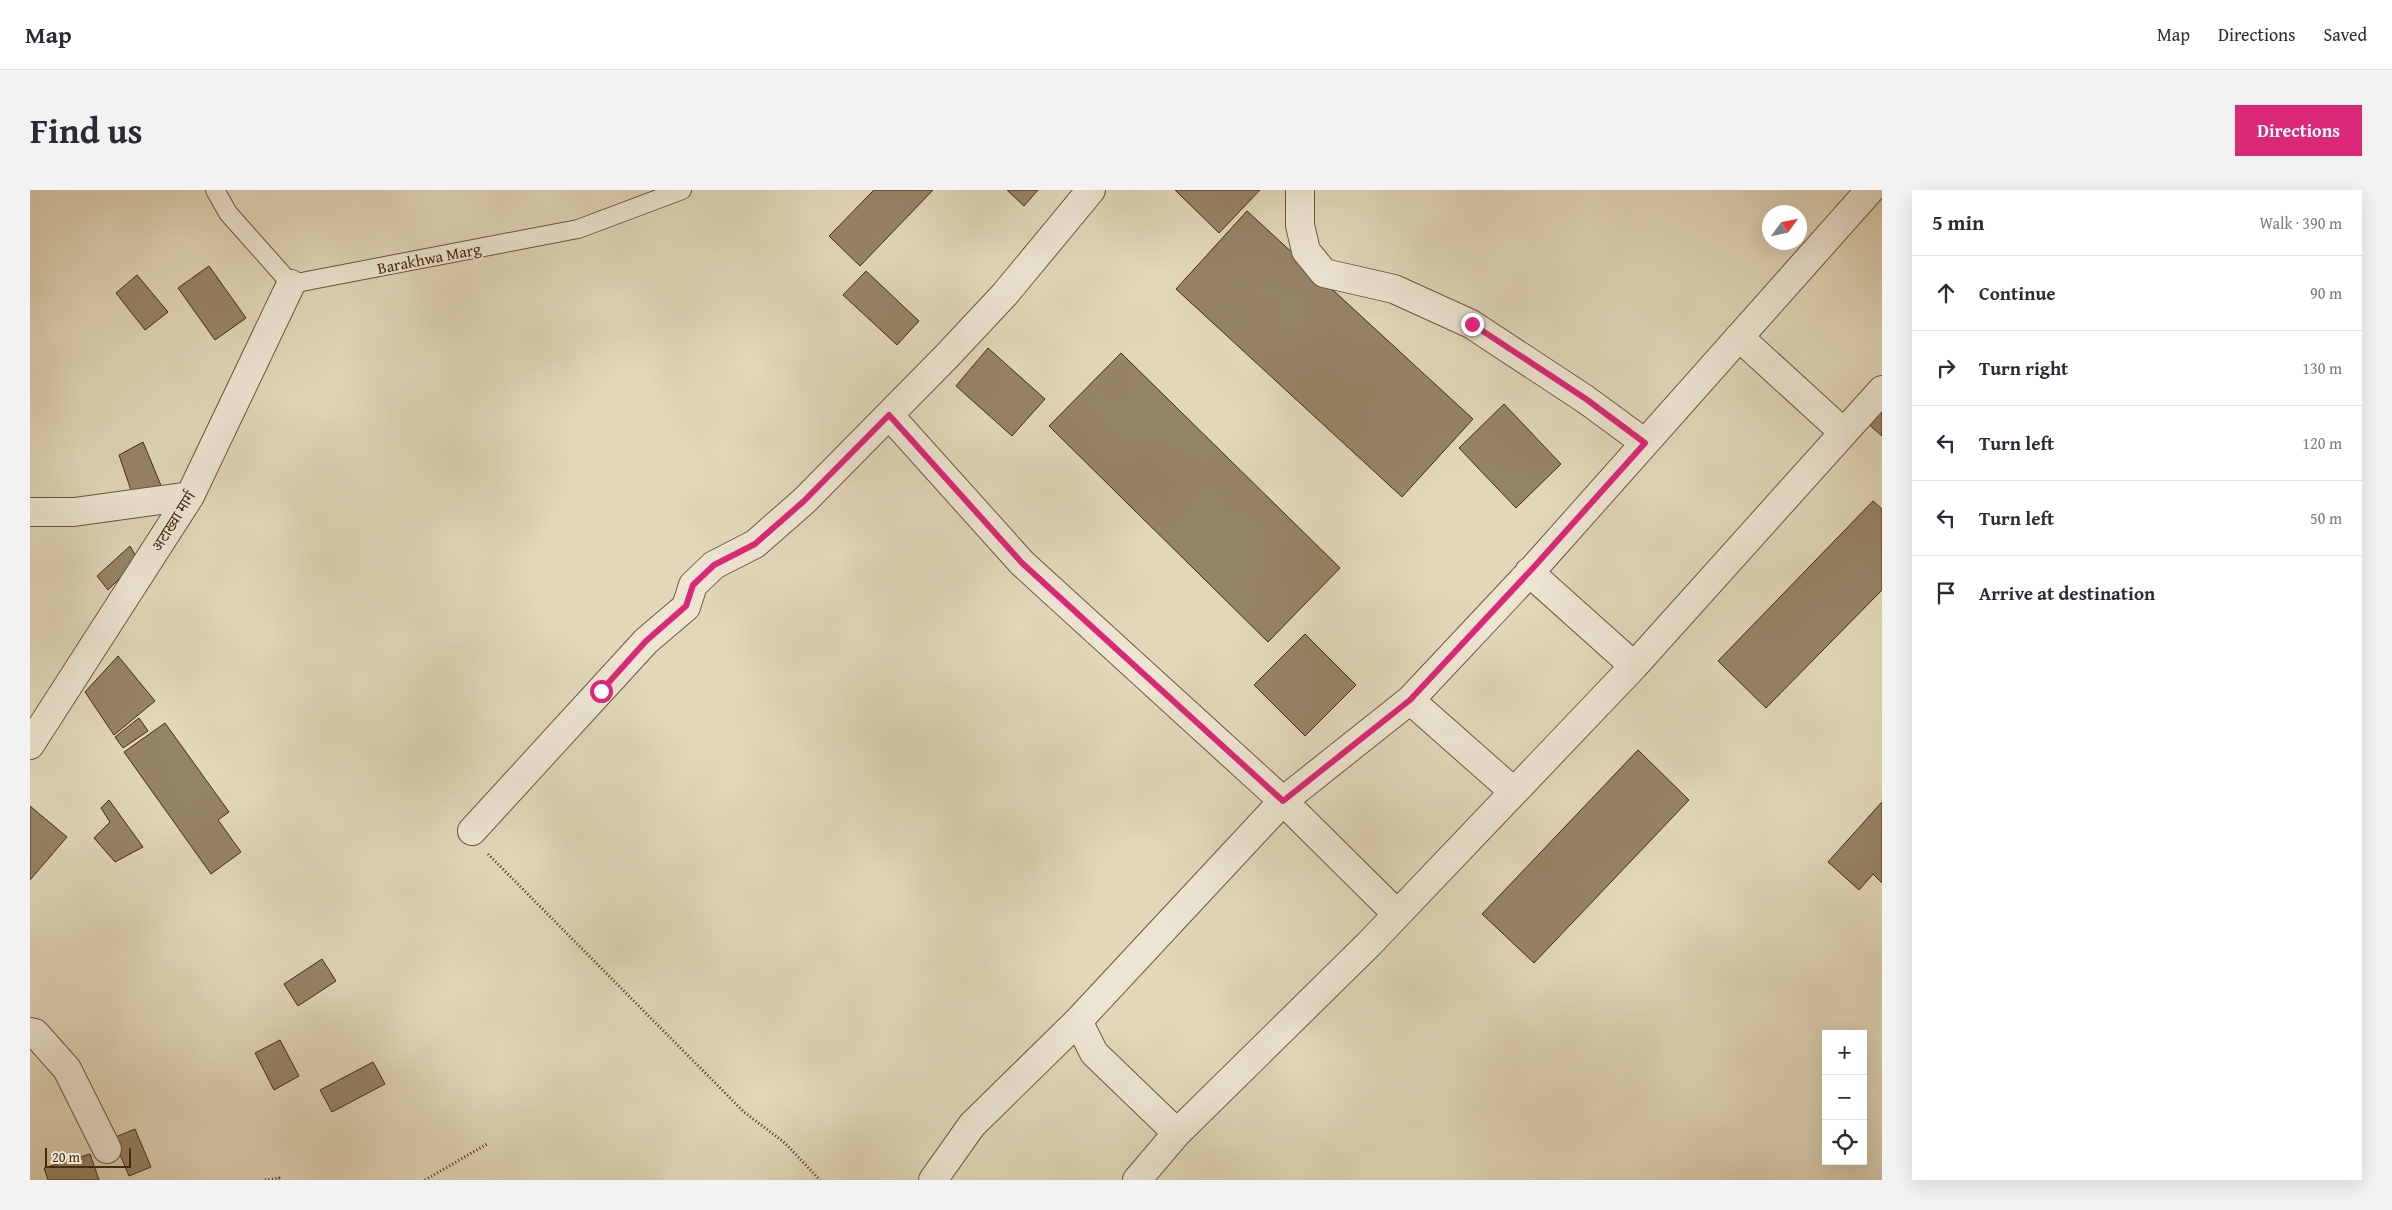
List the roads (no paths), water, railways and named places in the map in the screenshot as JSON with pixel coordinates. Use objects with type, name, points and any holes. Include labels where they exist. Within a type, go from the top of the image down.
[{"type":"street","points":[[472,831],[646,641],[686,606],[693,585],[714,565],[755,544],[804,501],[1005,294],[1091,190]]},
{"type":"street","points":[[1300,190],[1300,225],[1306,251],[1324,273],[1394,290],[1472,324],[1586,399],[1645,443]]},
{"type":"street","points":[[933,1180],[972,1125],[1078,1022],[1283,801],[1410,700],[1529,572],[1870,190]]},
{"type":"street","name":"अटाख्वा मार्ग","points":[[30,745],[190,496],[291,284]]},
{"type":"street","points":[[1738,337],[1843,432]]},
{"type":"street","points":[[1137,1180],[1177,1133],[1369,944],[1396,913],[1634,666],[1882,390]]},
{"type":"street","points":[[889,415],[1022,563],[1283,801],[1396,913]]},
{"type":"street","points":[[30,512],[74,512],[190,496]]},
{"type":"street","points":[[1529,572],[1634,666]]},
{"type":"street","points":[[1410,700],[1513,791]]},
{"type":"street","points":[[1078,1022],[1094,1053],[1177,1133]]},
{"type":"street","points":[[30,1032],[35,1033],[67,1069],[107,1149]]},
{"type":"lane","points":[[215,190],[228,213],[291,284]]},
{"type":"lane","name":"Barakhwa Marg","points":[[291,284],[578,229],[682,190]]}]
